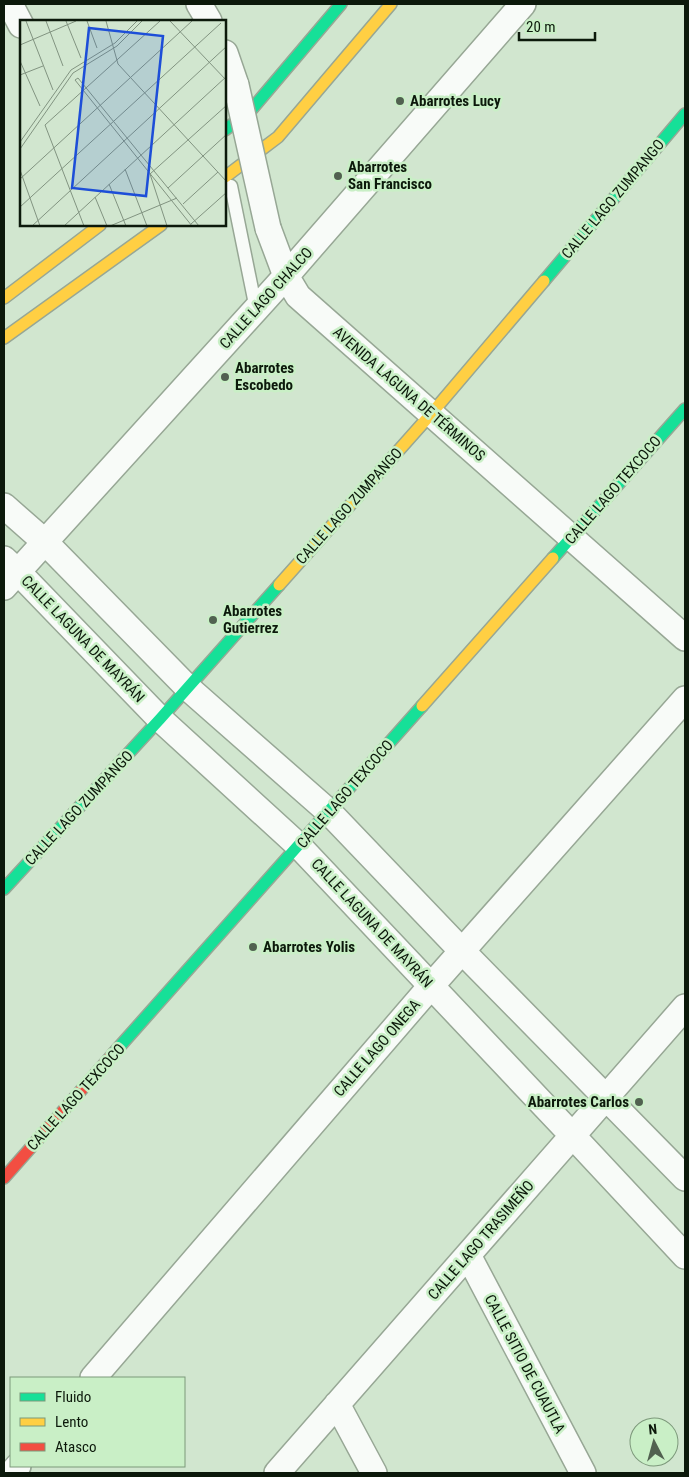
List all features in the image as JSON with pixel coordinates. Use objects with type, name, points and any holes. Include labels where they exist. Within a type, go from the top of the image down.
[{"type":"street","points":[[10,4],[20,23]]},
{"type":"street","points":[[199,4],[208,20]]},
{"type":"street","points":[[226,129],[252,109],[341,4]]},
{"type":"street","points":[[228,182],[278,137],[391,4]]},
{"type":"street","name":"CALLE LAGO CHALCO","points":[[8,573],[44,542],[286,276],[523,4]]},
{"type":"street","name":"AVENIDA LAGUNA DE TÉRMINOS","points":[[226,57],[236,85],[268,228],[286,276],[298,296],[685,638]]},
{"type":"street","name":"CALLE LAGO ZUMPANGO","points":[[4,890],[188,688],[431,414],[685,114]]},
{"type":"street","points":[[4,298],[99,226]]},
{"type":"street","points":[[4,338],[160,226]]},
{"type":"street","name":"CALLE LAGO TEXCOCO","points":[[4,1178],[685,409]]},
{"type":"street","points":[[4,506],[44,542],[188,688],[328,812],[685,1178]]},
{"type":"street","name":"CALLE LAGUNA DE MAYRÁN","points":[[8,573],[160,719],[299,846],[685,1256]]},
{"type":"street","name":"CALLE LAGO ONEGA","points":[[94,1377],[431,986],[685,699]]},
{"type":"street","name":"CALLE LAGO TRASIMEÑO","points":[[277,1473],[685,1007]]},
{"type":"street","name":"CALLE SITIO DE CUAUTLA","points":[[468,1255],[582,1473]]},
{"type":"street","points":[[337,1404],[374,1473]]},
{"type":"lane","points":[[228,182],[256,309]]},
{"type":"traffic: fast","points":[[226,129],[252,109],[341,4]]},
{"type":"traffic: fast","points":[[544,281],[685,114]]},
{"type":"traffic: fast","points":[[553,558],[685,409]]},
{"type":"traffic: fast","points":[[4,889],[160,719],[279,585]]},
{"type":"traffic: fast","points":[[113,1054],[422,706]]},
{"type":"traffic: slow","points":[[226,176],[278,137],[391,4]]},
{"type":"traffic: slow","points":[[4,298],[99,226]]},
{"type":"traffic: slow","points":[[4,338],[160,226]]},
{"type":"traffic: slow","points":[[279,585],[431,414],[544,281]]},
{"type":"traffic: slow","points":[[422,706],[553,558]]},
{"type":"traffic: jam","points":[[4,1178],[113,1054]]},
{"type":"place","name":"Abarrotes Lucy","points":[[400,101]]},
{"type":"place","name":"Abarrotes San Francisco","points":[[338,176]]},
{"type":"place","name":"Abarrotes Escobedo","points":[[225,377]]},
{"type":"place","name":"Abarrotes Gutierrez","points":[[213,620]]},
{"type":"place","name":"Abarrotes Yolis","points":[[253,947]]},
{"type":"place","name":"Abarrotes Carlos","points":[[639,1102]]}]
